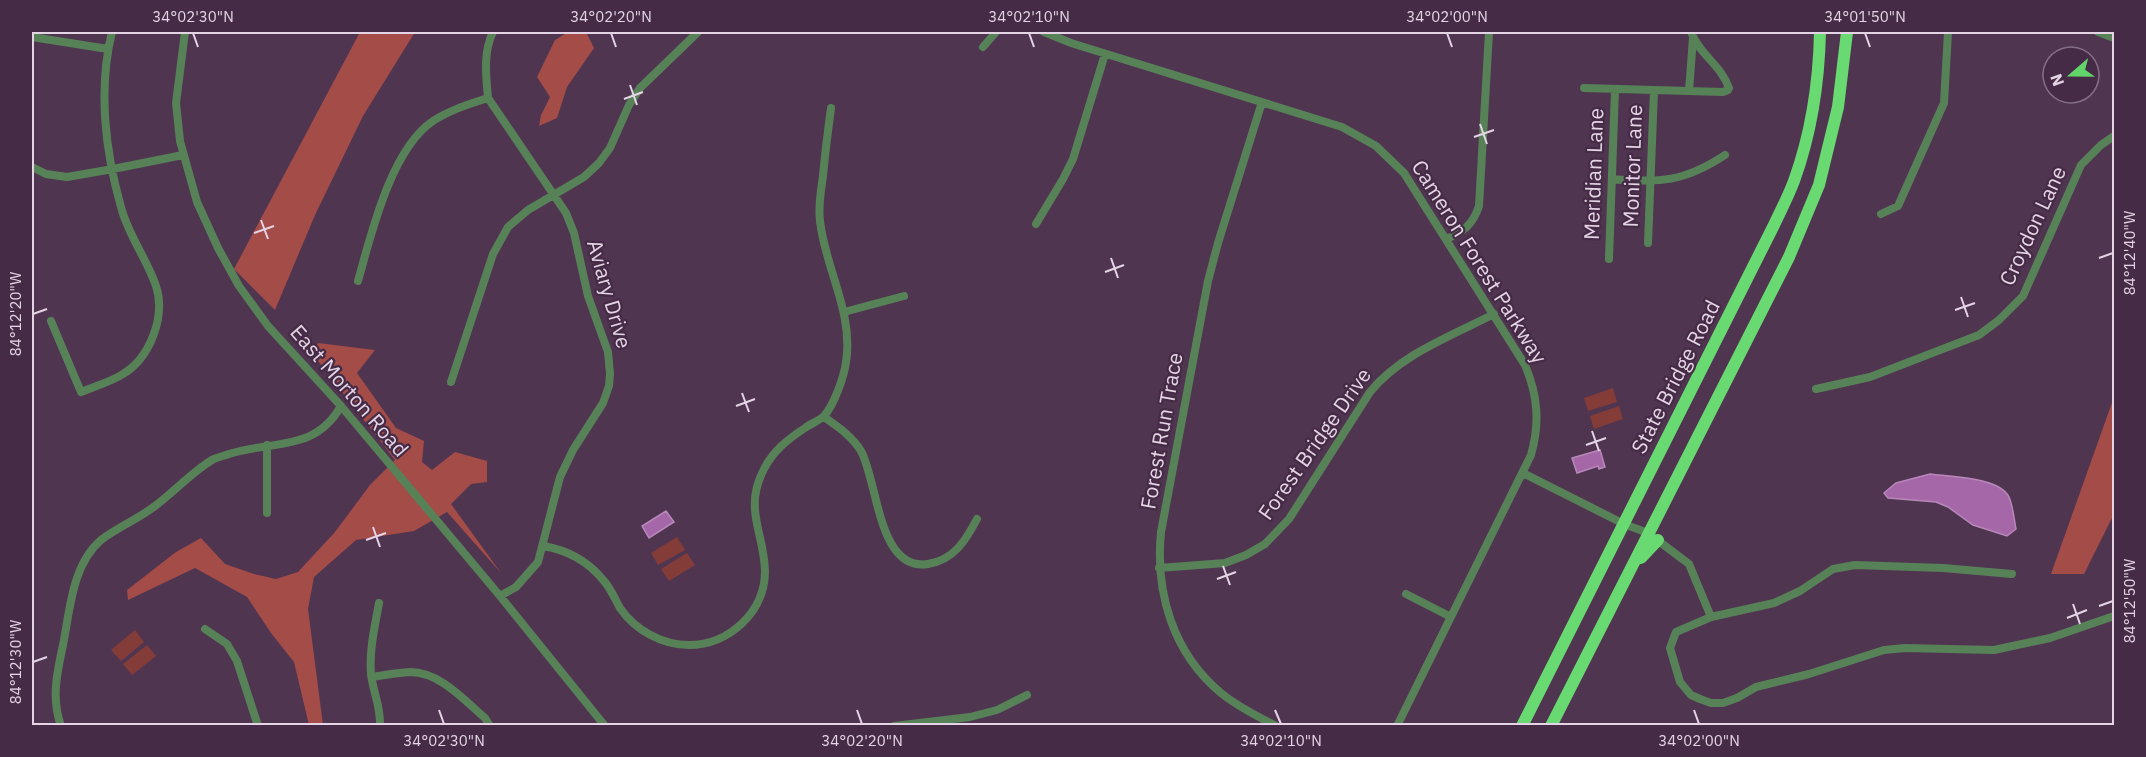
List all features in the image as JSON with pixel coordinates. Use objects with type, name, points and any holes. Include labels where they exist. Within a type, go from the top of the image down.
[{"type":"highway","name":"State Bridge Road","points":[[1522,726],[1794,181],[1813,109],[1820,32]]},
{"type":"highway","points":[[1551,726],[1611,608],[1653,536],[1789,257],[1819,185],[1838,107],[1847,32]]},
{"type":"street","points":[[51,321],[81,392],[122,375],[134,366],[150,344],[160,300],[156,285],[121,209],[113,170],[104,113],[105,58],[112,32]]},
{"type":"street","name":"East Morton Road","points":[[185,32],[176,103],[183,155],[197,202],[239,286],[268,326],[341,406],[598,714],[605,726]]},
{"type":"street","points":[[358,281],[388,185],[415,136],[432,122],[456,108],[488,98],[487,44],[494,32]]},
{"type":"street","points":[[451,382],[499,240],[519,216],[584,177],[599,164],[610,148],[629,105],[640,88],[698,32]]},
{"type":"street","points":[[983,47],[996,32]]},
{"type":"street","name":"Cameron Forest Parkway","points":[[1044,32],[1105,54],[1342,127],[1376,146],[1404,173],[1525,365],[1536,397],[1538,417],[1531,455],[1397,726]]},
{"type":"street","points":[[1446,238],[1468,227],[1475,218],[1479,206],[1489,32]]},
{"type":"street","points":[[1881,214],[1898,206],[1944,103],[1948,32]]},
{"type":"street","points":[[2098,32],[2115,38]]},
{"type":"street","points":[[1584,88],[1723,92],[1728,90],[1727,81],[1695,44],[1692,35]]},
{"type":"street","points":[[1689,91],[1692,35]]},
{"type":"street","points":[[32,37],[108,48]]},
{"type":"street","points":[[1036,224],[1064,179],[1073,159],[1105,54]]},
{"type":"street","name":"Meridian Lane","points":[[1609,259],[1615,90]]},
{"type":"street","name":"Monitor Lane","points":[[1648,243],[1654,90]]},
{"type":"street","name":"Aviary Drive","points":[[488,98],[566,213],[574,233],[588,296],[608,352],[610,374],[603,403],[573,450],[560,477],[538,562],[516,587],[500,596]]},
{"type":"street","name":"Forest Run Trace","points":[[1262,102],[1208,282],[1161,532],[1159,568],[1165,607],[1181,645],[1206,679],[1238,706],[1276,726]]},
{"type":"street","points":[[543,546],[568,552],[590,566],[605,581],[627,617],[650,635],[665,641],[687,645],[704,644],[720,639],[745,621],[756,607],[765,571],[754,500],[758,482],[774,453],[804,429],[824,417],[834,397],[846,362],[844,312],[823,242],[819,217],[831,108]]},
{"type":"street","name":"Croydon Lane","points":[[1816,389],[1870,377],[1979,335],[1999,320],[2023,296],[2081,165],[2101,145],[2115,136]]},
{"type":"street","points":[[32,167],[46,174],[67,177],[183,155]]},
{"type":"street","points":[[1612,179],[1650,182],[1690,174],[1725,155]]},
{"type":"street","points":[[844,312],[904,296]]},
{"type":"street","name":"Forest Bridge Drive","points":[[1159,568],[1225,563],[1265,544],[1289,519],[1370,392],[1382,377],[1403,361],[1494,314]]},
{"type":"street","points":[[61,726],[55,710],[55,685],[76,579],[100,541],[153,508],[213,460],[239,451],[296,442],[312,436],[328,424],[341,406]]},
{"type":"street","points":[[824,417],[849,435],[861,451],[870,472],[890,544],[898,554],[910,562],[921,565],[945,560],[967,538],[977,519]]},
{"type":"street","points":[[267,445],[267,513]]},
{"type":"street","points":[[1523,473],[1624,524],[1653,536],[1689,564],[1711,617]]},
{"type":"street","points":[[2012,574],[1943,568],[1855,565],[1833,569],[1800,591],[1774,603],[1711,617],[1676,632],[1670,648],[1684,688],[1691,695],[1700,699],[1711,703],[1724,703],[1756,687],[1809,674],[1884,650],[1905,648],[1994,650],[2050,638],[2115,616]]},
{"type":"street","points":[[1406,594],[1451,617]]},
{"type":"street","points":[[379,603],[371,645],[372,677],[380,710],[380,726]]},
{"type":"street","points":[[205,629],[227,645],[237,661],[258,726]]},
{"type":"street","points":[[372,677],[411,672],[437,679],[485,718],[490,726]]},
{"type":"street","points":[[894,726],[970,717],[997,710],[1027,695]]},
{"type":"street","points":[[1233,716],[1238,706]]},
{"type":"shaded area","points":[[360,32],[415,32],[363,116],[315,215],[275,310],[234,269]]},
{"type":"shaded area","points":[[568,32],[586,32],[594,48],[567,87],[557,118],[539,126],[541,115],[550,97],[537,77],[555,40]]},
{"type":"shaded area","points":[[318,343],[375,350],[357,373],[396,428],[424,441],[422,462],[432,470],[455,452],[487,461],[487,482],[471,484],[451,504],[501,573],[447,512],[414,531],[356,540],[314,577],[308,609],[323,725],[309,725],[294,662],[247,597],[195,568],[128,600],[127,590],[176,552],[201,538],[225,564],[276,579],[298,572],[335,532],[370,485],[395,460],[312,353]]},
{"type":"shaded area","points":[[1613,388],[1617,402],[1588,411],[1584,398]]},
{"type":"shaded area","points":[[2114,397],[2114,514],[2084,574],[2051,574]]},
{"type":"shaded area","points":[[1619,406],[1623,419],[1594,429],[1590,416]]},
{"type":"shaded area","points":[[1600,450],[1605,467],[1599,469],[1598,466],[1577,473],[1572,458]]},
{"type":"shaded area","points":[[1930,474],[1973,479],[2004,490],[2009,497],[2016,529],[2007,536],[1973,525],[1948,507],[1936,502],[1888,498],[1884,493],[1896,483]]},
{"type":"shaded area","points":[[666,511],[674,522],[649,538],[642,526]]},
{"type":"shaded area","points":[[677,537],[685,550],[658,565],[651,553]]},
{"type":"shaded area","points":[[687,553],[695,565],[669,581],[661,569]]},
{"type":"shaded area","points":[[135,630],[144,642],[121,661],[111,650]]},
{"type":"shaded area","points":[[147,645],[156,656],[132,675],[123,664]]}]
